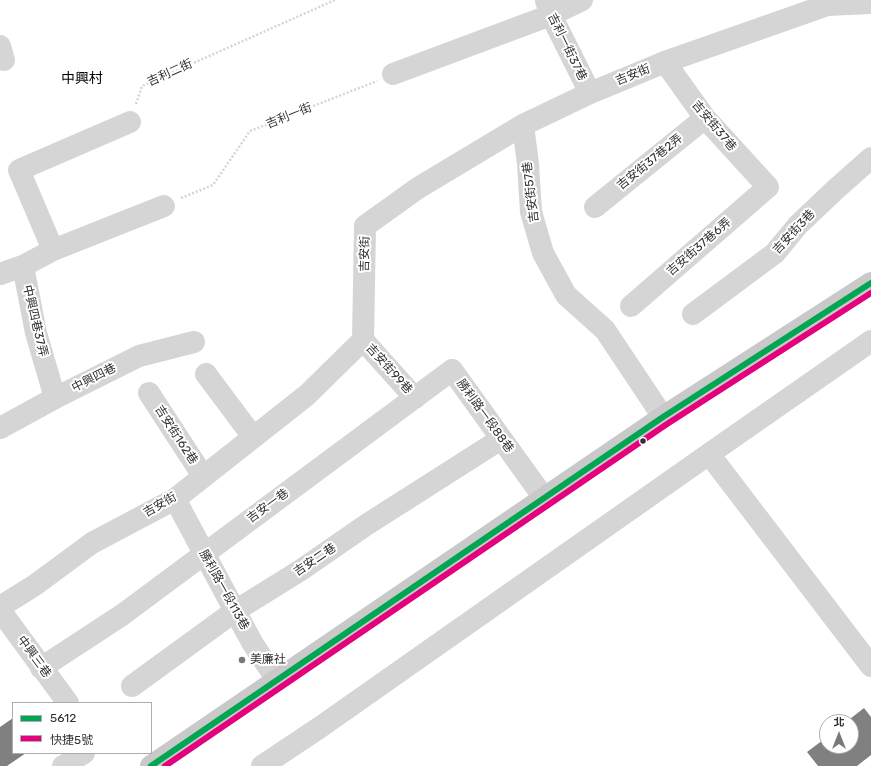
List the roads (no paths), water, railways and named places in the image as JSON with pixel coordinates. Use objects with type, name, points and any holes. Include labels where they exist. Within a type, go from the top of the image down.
[{"type":"main road","points":[[151,766],[663,417],[871,284]]},
{"type":"street","points":[[393,74],[548,7],[582,0]]},
{"type":"street","name":"吉安街","points":[[0,609],[92,543],[175,499],[307,395],[363,340],[365,226],[418,188],[523,126],[590,93],[665,62],[828,6],[871,3]]},
{"type":"street","name":"吉利一街37巷","points":[[548,7],[590,93]]},
{"type":"street","name":"吉安街37巷","points":[[665,62],[705,118],[768,187]]},
{"type":"street","name":"吉安街37巷2弄","points":[[595,207],[705,118]]},
{"type":"street","points":[[53,250],[19,170],[130,122]]},
{"type":"street","name":"吉安街57巷","points":[[523,126],[528,164],[531,212],[543,253],[566,295],[605,330],[663,417]]},
{"type":"street","name":"吉安街3巷","points":[[693,314],[775,253],[798,225],[871,158]]},
{"type":"street","name":"吉安街37巷6弄","points":[[631,306],[768,187]]},
{"type":"street","points":[[0,274],[22,266],[53,250],[164,206]]},
{"type":"street","name":"中興四巷37弄","points":[[22,266],[36,333],[55,398]]},
{"type":"street","name":"吉安街99巷","points":[[363,340],[415,398]]},
{"type":"street","points":[[262,766],[319,728],[871,341]]},
{"type":"street","name":"中興四巷","points":[[0,428],[55,398],[139,356],[194,342]]},
{"type":"street","name":"勝利路一段88巷","points":[[415,398],[452,370],[544,498]]},
{"type":"street","points":[[206,374],[253,437]]},
{"type":"street","name":"吉安街162巷","points":[[149,393],[203,476]]},
{"type":"street","name":"吉安一巷","points":[[42,668],[122,615],[415,398]]},
{"type":"street","name":"吉安二巷","points":[[132,686],[235,611],[301,570],[366,525],[501,439]]},
{"type":"street","points":[[709,454],[871,666]]},
{"type":"street","name":"勝利路一段113巷","points":[[175,499],[253,644],[277,680]]},
{"type":"street","name":"中興三巷","points":[[0,609],[67,702]]},
{"type":"street","points":[[63,766],[82,754]]},
{"type":"place","name":"美廉社","points":[[242,660]]},
{"type":"district","name":"中興村","points":[[82,79]]}]
